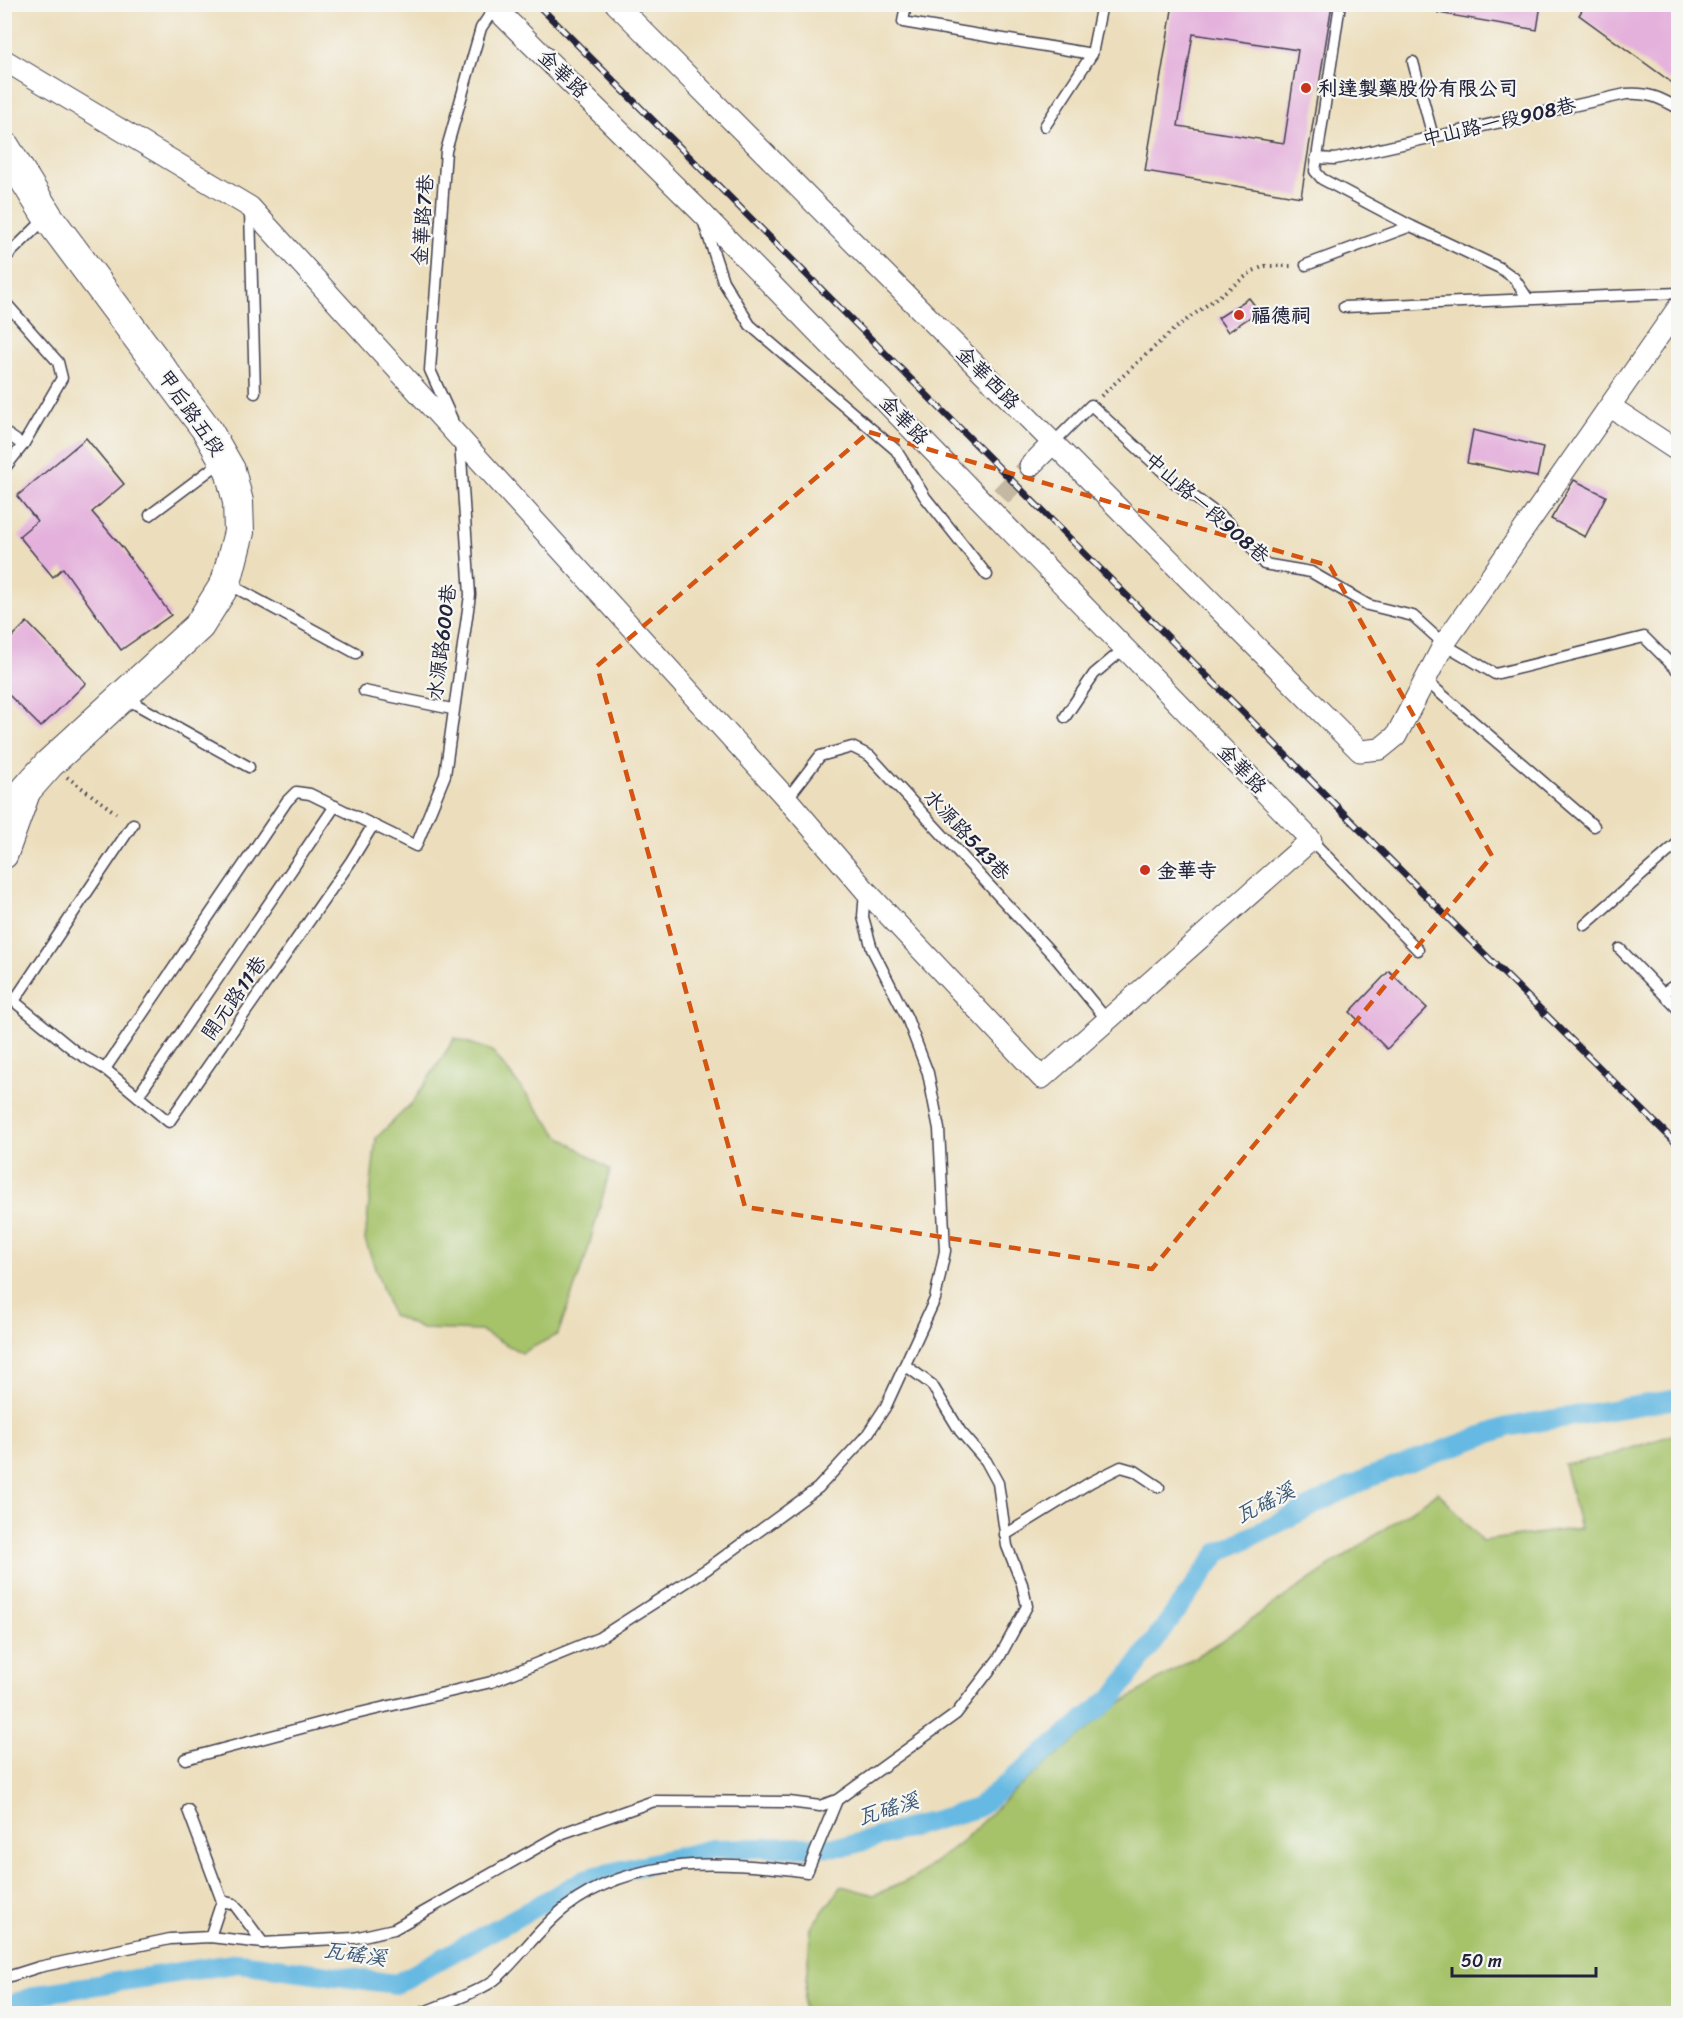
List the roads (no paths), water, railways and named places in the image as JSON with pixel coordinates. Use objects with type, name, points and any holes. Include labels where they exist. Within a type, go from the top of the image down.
[{"type":"main road","name":"甲后路五段","points":[[4,146],[48,217],[207,430],[230,470],[238,502],[239,532],[226,583],[199,626],[50,764],[4,815]]},
{"type":"street","name":"金華西路","points":[[616,4],[1360,751],[1380,749],[1396,736],[1424,679]]},
{"type":"street","name":"金華路","points":[[494,7],[995,502],[1125,648],[1311,840]]},
{"type":"street","points":[[4,60],[250,207],[787,799],[865,890],[1042,1078],[1311,840]]},
{"type":"street","points":[[1424,679],[1444,644],[1678,308]]},
{"type":"street","points":[[1611,406],[1678,451]]},
{"type":"street","points":[[1030,466],[1053,443]]},
{"type":"street","points":[[4,855],[29,786]]},
{"type":"lane","points":[[906,4],[903,22],[1092,54]]},
{"type":"lane","points":[[1045,126],[1092,54],[1102,4]]},
{"type":"lane","points":[[1340,4],[1315,171],[1319,177],[1411,226],[1500,268],[1514,278],[1528,299]]},
{"type":"lane","name":"金華路7巷","points":[[459,437],[430,370],[446,151],[480,28],[494,7]]},
{"type":"lane","points":[[1413,62],[1433,137]]},
{"type":"lane","name":"中山路一段908巷","points":[[1316,158],[1335,159],[1640,92],[1655,95],[1678,108]]},
{"type":"lane","points":[[250,207],[255,393]]},
{"type":"lane","points":[[700,212],[723,281],[750,325],[896,450],[925,497],[987,575]]},
{"type":"lane","points":[[4,259],[48,217]]},
{"type":"lane","points":[[1306,265],[1411,226]]},
{"type":"lane","points":[[1344,307],[1678,292]]},
{"type":"lane","points":[[4,301],[58,362],[62,378],[23,445],[4,469]]},
{"type":"lane","name":"中山路一段908巷","points":[[1053,443],[1091,405],[1174,482],[1224,519],[1246,540],[1264,564],[1311,572],[1368,605],[1413,616],[1444,644],[1496,675],[1644,637],[1678,670]]},
{"type":"lane","points":[[4,432],[23,445]]},
{"type":"lane","name":"水源路600巷","points":[[373,825],[416,846],[445,775],[452,709],[470,595],[459,437]]},
{"type":"lane","points":[[150,515],[224,460]]},
{"type":"lane","points":[[226,583],[356,653]]},
{"type":"lane","points":[[1065,717],[1094,674],[1125,648]]},
{"type":"lane","points":[[1424,679],[1594,826]]},
{"type":"lane","points":[[364,691],[452,709]]},
{"type":"lane","points":[[122,696],[249,767]]},
{"type":"lane","name":"水源路543巷","points":[[787,799],[820,756],[852,747],[870,756],[1056,958],[1107,1020]]},
{"type":"lane","points":[[105,1069],[287,801],[296,792],[335,806],[373,825]]},
{"type":"lane","points":[[138,1096],[335,806]]},
{"type":"lane","points":[[14,1001],[133,824]]},
{"type":"lane","name":"開元路11巷","points":[[4,993],[76,1052],[105,1069],[169,1122],[351,861],[373,825]]},
{"type":"lane","points":[[1311,840],[1418,950]]},
{"type":"lane","points":[[1585,925],[1678,843]]},
{"type":"lane","points":[[184,1759],[347,1716],[491,1682],[599,1638],[707,1569],[818,1488],[867,1435],[886,1406],[935,1299],[945,1251],[939,1129],[928,1073],[907,1018],[872,949],[863,917],[865,890]]},
{"type":"lane","points":[[1620,949],[1678,1010]]},
{"type":"lane","points":[[1663,993],[1678,983]]},
{"type":"lane","points":[[4,1978],[39,1967],[170,1939],[210,1937],[263,1943],[354,1938],[394,1929],[563,1833],[654,1801],[789,1802],[820,1806],[837,1800],[956,1714],[999,1658],[1027,1606],[1022,1584],[1007,1546],[998,1483],[986,1461],[960,1431],[932,1385],[906,1365]]},
{"type":"lane","points":[[1005,1535],[1091,1482],[1120,1467],[1135,1471],[1159,1486]]},
{"type":"lane","points":[[419,2013],[497,1979],[531,1939],[566,1907],[618,1878],[694,1863],[744,1863],[807,1872],[837,1800]]},
{"type":"lane","points":[[188,1810],[222,1901],[210,1937]]},
{"type":"lane","points":[[222,1901],[234,1904],[263,1943]]},
{"type":"waterway","name":"瓦磘溪","points":[[4,2007],[45,1993],[239,1963],[396,1984],[588,1878],[712,1849],[847,1846],[977,1808],[1116,1694],[1218,1553],[1370,1477],[1507,1427],[1678,1399]]},
{"type":"tunnel","points":[[1001,496],[1030,466]]},
{"type":"railway","points":[[537,4],[1461,931],[1678,1145]]},
{"type":"place","name":"利達製藥股份有限公司","points":[[1306,88]]},
{"type":"place","name":"福德祠","points":[[1239,315]]},
{"type":"place","name":"金華寺","points":[[1145,870]]}]
